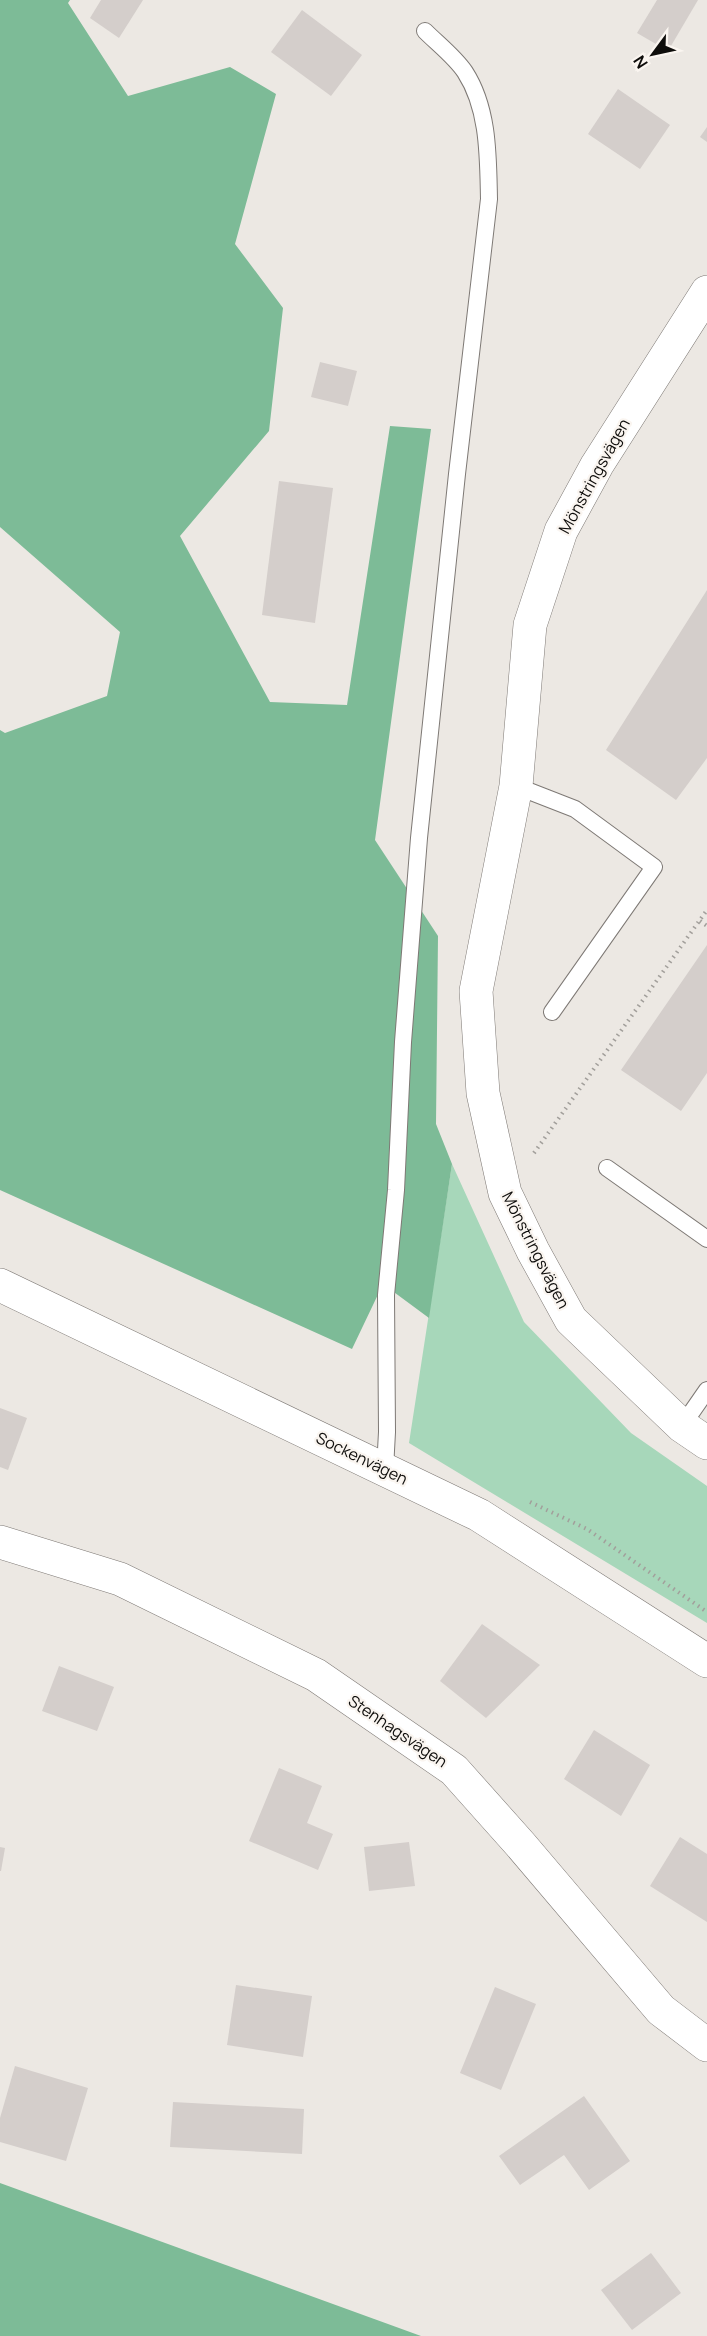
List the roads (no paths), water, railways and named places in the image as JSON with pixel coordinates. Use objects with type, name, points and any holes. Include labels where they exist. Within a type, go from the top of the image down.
[{"type":"street","name":"Mönstringsvägen","points":[[694,1434],[572,1320],[532,1251],[505,1193],[483,1093],[476,991],[516,786],[530,625],[561,531],[597,465],[707,292]]},
{"type":"street","name":"Sockenvägen","points":[[0,1285],[478,1515],[707,1661]]},
{"type":"street","name":"Stenhagsvägen","points":[[0,1542],[120,1579],[316,1675],[454,1770],[661,2010],[707,2045]]},
{"type":"lane","points":[[385,1469],[386,1294],[396,1190],[403,1042],[419,838],[455,486],[489,199],[488,159],[482,110],[464,71],[425,31]]},
{"type":"lane","points":[[516,786],[575,810],[654,867],[552,1012]]},
{"type":"lane","points":[[607,1168],[707,1239]]},
{"type":"lane","points":[[694,1434],[707,1390]]}]
